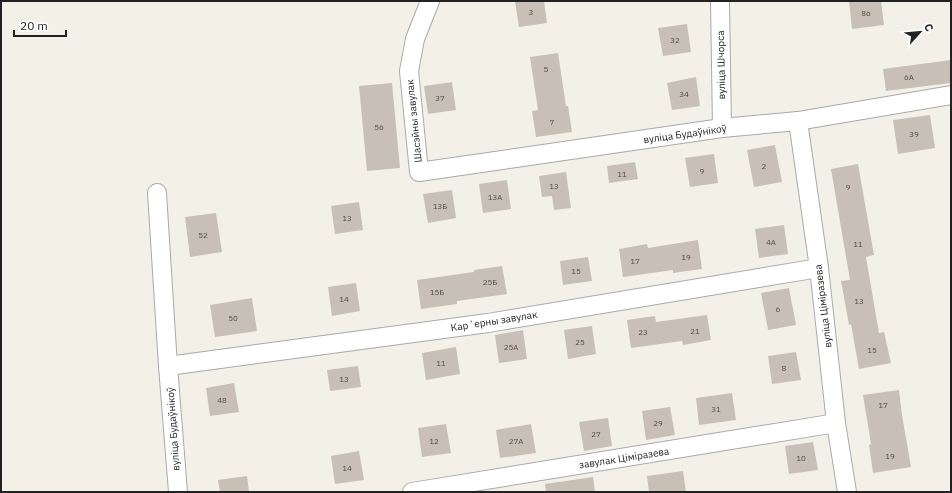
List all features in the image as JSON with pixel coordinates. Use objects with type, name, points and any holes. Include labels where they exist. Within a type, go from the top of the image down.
[{"type":"street","name":"Шасэйны завулак","points":[[419,172],[409,71],[415,39],[430,1]]},
{"type":"street","name":"вуліца Шчорса","points":[[720,1],[722,128]]},
{"type":"street","name":"вуліца Будаўнікоў","points":[[419,172],[722,128],[798,121],[951,95]]},
{"type":"street","name":"вуліца Ціміразева","points":[[798,121],[819,268],[836,424],[847,492]]},
{"type":"street","name":"вуліца Будаўнікоў","points":[[158,193],[168,366],[178,492]]},
{"type":"street","name":"Карʼерны завулак","points":[[168,366],[488,323],[819,268]]},
{"type":"street","name":"завулак Ціміразева","points":[[412,492],[836,424]]},
{"type":"building","points":[[515,1],[544,1],[547,23],[519,27]]},
{"type":"building","points":[[849,1],[881,1],[884,25],[852,29]]},
{"type":"building","points":[[687,24],[691,52],[663,56],[658,28]]},
{"type":"building","points":[[558,53],[566,106],[568,106],[572,132],[536,137],[532,111],[538,110],[530,57]]},
{"type":"building","points":[[951,60],[951,83],[886,91],[883,69]]},
{"type":"building","points":[[696,77],[700,106],[672,110],[667,83]]},
{"type":"building","points":[[452,82],[456,110],[428,114],[424,86]]},
{"type":"building","points":[[392,83],[400,168],[367,171],[359,86]]},
{"type":"building","points":[[930,115],[935,148],[898,154],[893,120]]},
{"type":"building","points":[[775,145],[782,182],[754,187],[747,150]]},
{"type":"building","points":[[714,154],[718,183],[690,187],[685,158]]},
{"type":"building","points":[[635,162],[638,179],[609,183],[607,166]]},
{"type":"building","points":[[858,164],[874,255],[866,257],[879,333],[884,332],[891,363],[859,369],[841,281],[850,280],[831,169]]},
{"type":"building","points":[[566,172],[571,208],[554,210],[552,196],[542,197],[539,176]]},
{"type":"building","points":[[507,180],[511,209],[483,213],[479,184]]},
{"type":"building","points":[[452,190],[456,218],[428,223],[423,194]]},
{"type":"building","points":[[359,202],[363,230],[335,234],[331,206]]},
{"type":"building","points":[[216,213],[222,252],[190,257],[185,217]]},
{"type":"building","points":[[784,225],[788,254],[759,258],[755,229]]},
{"type":"building","points":[[698,240],[702,269],[673,273],[673,270],[623,277],[619,249],[647,244],[648,248]]},
{"type":"building","points":[[588,257],[592,281],[563,285],[560,261]]},
{"type":"building","points":[[502,266],[507,294],[457,301],[457,304],[421,309],[417,280],[474,272],[474,270]]},
{"type":"building","points":[[356,283],[360,311],[332,316],[328,287]]},
{"type":"building","points":[[789,288],[796,325],[768,330],[761,293]]},
{"type":"building","points":[[252,298],[257,331],[215,337],[210,305]]},
{"type":"building","points":[[707,315],[711,340],[683,345],[682,341],[631,348],[627,320],[655,316],[656,322]]},
{"type":"building","points":[[592,326],[596,354],[568,359],[564,330]]},
{"type":"building","points":[[523,330],[527,359],[499,363],[495,335]]},
{"type":"building","points":[[456,347],[460,374],[426,380],[422,353]]},
{"type":"building","points":[[796,352],[801,380],[772,384],[768,356]]},
{"type":"building","points":[[358,366],[361,387],[330,391],[327,370]]},
{"type":"building","points":[[234,383],[239,412],[210,416],[206,388]]},
{"type":"building","points":[[899,390],[911,467],[873,473],[869,445],[871,444],[863,395]]},
{"type":"building","points":[[732,393],[736,420],[699,425],[696,398]]},
{"type":"building","points":[[670,407],[675,435],[646,440],[642,411]]},
{"type":"building","points":[[608,418],[612,446],[584,451],[579,422]]},
{"type":"building","points":[[446,424],[451,453],[422,457],[418,428]]},
{"type":"building","points":[[531,424],[536,453],[500,458],[496,430]]},
{"type":"building","points":[[813,442],[818,470],[789,474],[785,446]]},
{"type":"building","points":[[359,451],[364,480],[335,484],[331,456]]},
{"type":"building","points":[[683,471],[686,492],[649,492],[647,476]]},
{"type":"building","points":[[247,476],[249,492],[220,492],[218,480]]},
{"type":"building","points":[[593,477],[595,492],[546,492],[545,484]]}]
